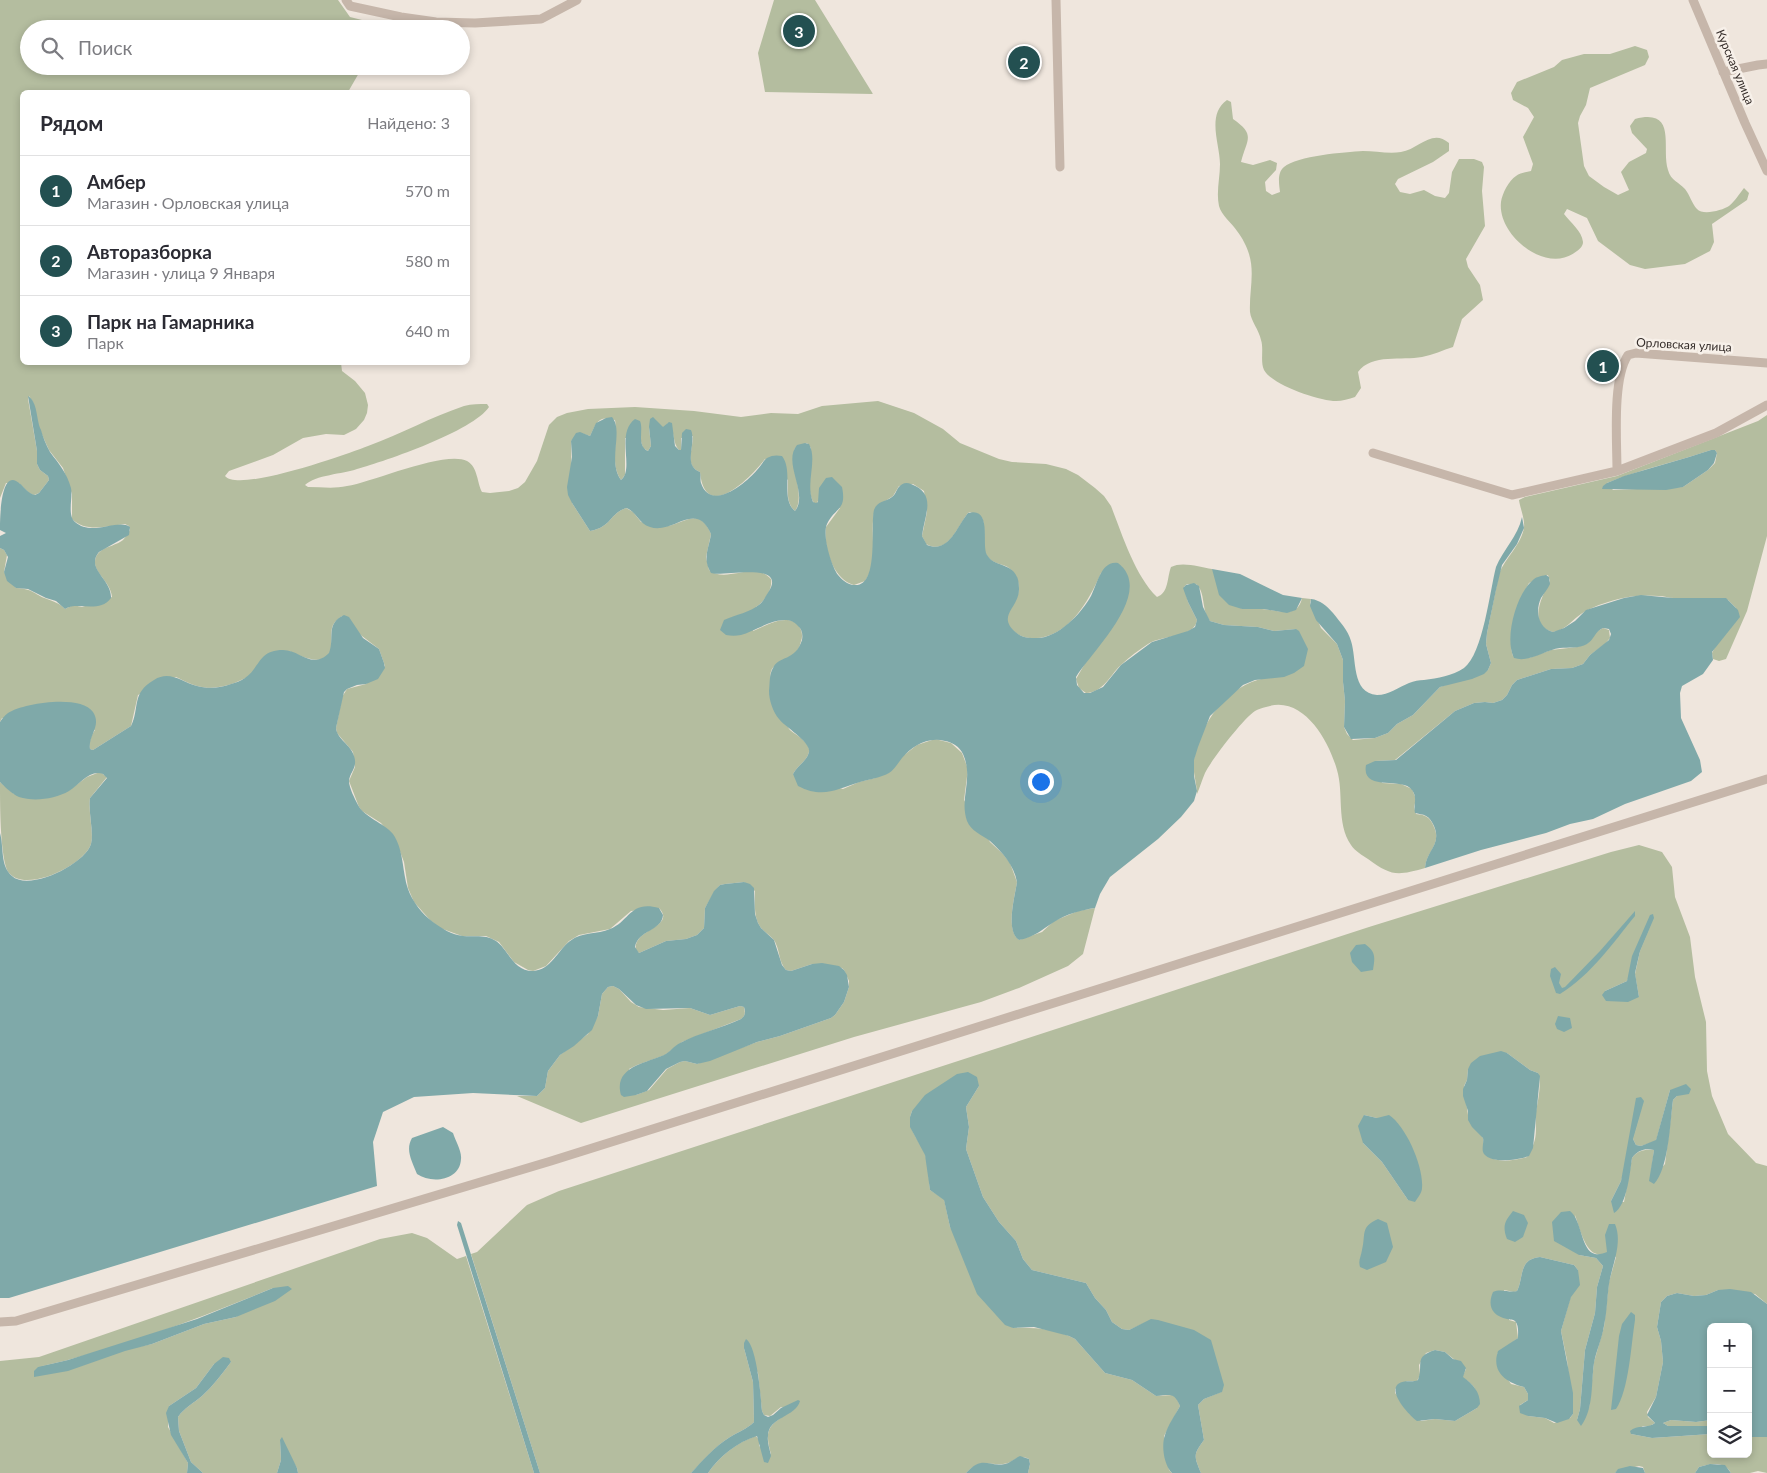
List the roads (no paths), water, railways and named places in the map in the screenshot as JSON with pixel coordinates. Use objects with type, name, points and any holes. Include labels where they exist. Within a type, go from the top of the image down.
[{"type":"street","points":[[346,0],[350,6],[387,15],[422,20]]},
{"type":"street","points":[[470,23],[541,19],[577,0]]},
{"type":"street","points":[[1056,0],[1060,167]]},
{"type":"street","name":"Курская улица","points":[[1693,0],[1767,171]]},
{"type":"street","points":[[1723,72],[1767,64]]},
{"type":"street","name":"Орловская улица","points":[[1617,472],[1618,385],[1623,362],[1628,355],[1636,353],[1767,363]]},
{"type":"street","points":[[1373,453],[1512,495],[1617,472],[1716,433],[1767,405]]},
{"type":"street","points":[[0,1322],[16,1321],[551,1161],[1767,779]]},
{"type":"water","points":[[28,396],[34,402],[39,426],[47,447],[62,469],[71,488],[71,515],[75,522],[89,528],[119,525],[130,527],[129,535],[99,552],[96,558],[95,564],[108,585],[111,598],[101,605],[76,606],[65,609],[56,601],[28,589],[16,588],[7,581],[4,572],[8,557],[4,550],[0,548],[0,536],[6,533],[0,530],[4,491],[11,480],[16,481],[29,493],[35,495],[39,493],[49,480],[48,476],[40,470],[37,464],[37,451]]},
{"type":"water","points":[[612,417],[616,430],[615,464],[621,480],[625,475],[625,442],[629,425],[635,419],[640,421],[642,445],[648,451],[651,446],[650,419],[653,417],[663,427],[669,422],[672,423],[675,446],[679,450],[681,450],[682,433],[686,429],[691,430],[692,464],[700,472],[701,483],[706,492],[713,495],[720,495],[738,487],[767,458],[782,456],[787,470],[788,500],[795,511],[799,496],[793,469],[793,452],[797,445],[809,444],[812,457],[810,487],[813,502],[818,502],[819,488],[826,478],[832,477],[842,487],[842,505],[827,524],[826,535],[828,550],[835,570],[843,580],[852,585],[862,583],[868,577],[871,567],[875,507],[893,496],[903,484],[909,483],[919,488],[927,500],[927,513],[922,536],[927,545],[935,547],[947,542],[968,513],[976,512],[981,515],[985,528],[985,550],[987,555],[995,562],[1011,569],[1018,579],[1018,595],[1008,617],[1008,622],[1011,628],[1024,637],[1044,637],[1068,624],[1087,603],[1100,574],[1107,565],[1118,563],[1128,575],[1130,590],[1117,622],[1076,677],[1077,685],[1084,693],[1090,693],[1103,687],[1121,665],[1152,642],[1195,627],[1197,620],[1183,588],[1194,583],[1199,586],[1203,607],[1210,621],[1224,625],[1258,627],[1274,631],[1296,629],[1299,631],[1308,649],[1304,666],[1284,677],[1255,680],[1243,685],[1210,716],[1194,760],[1194,776],[1197,791],[1194,801],[1181,817],[1158,839],[1110,877],[1100,894],[1095,908],[1079,911],[1064,917],[1034,935],[1019,940],[1012,929],[1013,904],[1017,882],[1010,864],[1003,854],[990,841],[974,830],[967,821],[965,813],[966,763],[962,751],[958,747],[939,740],[921,743],[902,758],[889,773],[830,792],[815,792],[798,786],[793,774],[806,758],[809,748],[777,716],[772,706],[769,691],[773,668],[779,661],[795,652],[802,640],[802,632],[798,626],[786,620],[770,623],[747,633],[734,636],[726,635],[720,630],[724,620],[752,609],[761,603],[769,591],[772,582],[769,576],[750,572],[711,573],[708,568],[707,554],[711,534],[705,524],[698,519],[684,520],[667,527],[650,527],[626,508],[616,514],[603,527],[590,531],[568,495],[567,487],[572,457],[571,441],[576,433],[580,432],[590,436],[596,423]]},
{"type":"water","points":[[1715,450],[1717,453],[1714,463],[1708,470],[1683,487],[1666,490],[1602,489],[1607,483],[1624,476]]},
{"type":"water","points":[[1522,517],[1524,528],[1517,544],[1502,565],[1496,590],[1487,633],[1486,644],[1491,663],[1488,670],[1484,674],[1472,679],[1440,687],[1413,715],[1397,724],[1388,733],[1375,738],[1351,739],[1344,727],[1343,660],[1337,644],[1316,620],[1310,606],[1311,599],[1326,606],[1346,630],[1353,648],[1356,674],[1363,688],[1369,693],[1377,695],[1386,694],[1413,682],[1455,673],[1471,661],[1476,650],[1485,621],[1496,567],[1517,530]]},
{"type":"water","points":[[1212,569],[1240,574],[1283,595],[1302,598],[1296,610],[1287,613],[1264,609],[1242,609],[1229,605],[1219,595]]},
{"type":"water","points":[[1546,575],[1549,577],[1550,584],[1541,598],[1538,613],[1544,627],[1553,632],[1575,621],[1586,610],[1624,598],[1641,595],[1673,598],[1726,598],[1738,610],[1740,617],[1712,652],[1713,660],[1703,674],[1682,686],[1680,693],[1681,718],[1700,760],[1702,772],[1691,781],[1625,804],[1593,819],[1570,824],[1546,833],[1481,850],[1425,868],[1436,838],[1434,826],[1430,819],[1415,813],[1415,796],[1412,790],[1400,784],[1376,782],[1370,779],[1366,774],[1366,765],[1375,761],[1396,760],[1455,711],[1474,703],[1493,703],[1502,700],[1517,680],[1551,669],[1572,668],[1583,664],[1590,655],[1609,640],[1611,634],[1609,629],[1603,628],[1584,646],[1554,649],[1531,658],[1514,658],[1511,650],[1511,629],[1521,596],[1533,580]]},
{"type":"water","points":[[344,615],[349,617],[363,638],[379,649],[385,668],[378,679],[366,684],[357,685],[344,692],[336,728],[352,752],[355,760],[349,781],[350,787],[361,809],[369,817],[385,827],[397,840],[410,894],[418,907],[433,922],[455,934],[492,939],[500,945],[516,964],[526,970],[533,971],[545,967],[575,938],[610,929],[631,912],[642,907],[659,908],[663,915],[659,924],[637,941],[635,947],[639,953],[666,941],[686,939],[697,935],[704,928],[705,908],[714,891],[720,885],[744,882],[754,888],[755,914],[758,923],[774,940],[782,965],[786,970],[791,971],[812,964],[822,963],[839,966],[847,975],[849,987],[844,1002],[831,1018],[757,1042],[710,1061],[697,1064],[685,1061],[680,1062],[666,1069],[647,1091],[624,1097],[621,1095],[620,1086],[626,1072],[640,1064],[664,1055],[687,1039],[741,1019],[745,1011],[744,1007],[740,1006],[710,1015],[690,1008],[646,1009],[636,1005],[619,989],[613,986],[608,987],[602,994],[598,1016],[592,1030],[574,1046],[560,1055],[548,1071],[545,1088],[537,1096],[473,1093],[414,1097],[383,1112],[373,1142],[377,1186],[9,1298],[0,1298],[0,833],[4,862],[12,876],[20,880],[31,881],[56,874],[79,860],[87,852],[91,844],[92,834],[90,798],[107,778],[103,774],[94,774],[85,778],[69,791],[51,798],[25,799],[16,796],[0,782],[0,722],[8,713],[26,706],[65,702],[87,706],[93,712],[96,722],[90,744],[90,749],[93,750],[131,726],[137,701],[142,690],[154,680],[170,676],[201,687],[219,687],[243,679],[250,674],[264,656],[275,651],[289,651],[311,660],[323,658],[329,653],[331,647],[332,627]]},
{"type":"water","points":[[1635,911],[1635,916],[1592,968],[1560,994],[1556,993],[1550,976],[1551,969],[1555,967],[1561,974],[1559,983],[1562,988],[1565,987]]},
{"type":"water","points":[[1653,914],[1654,918],[1640,951],[1635,973],[1639,997],[1628,1002],[1606,1001],[1602,995],[1605,991],[1627,981],[1632,956],[1650,915]]},
{"type":"water","points":[[1365,944],[1373,952],[1374,965],[1373,970],[1361,972],[1352,962],[1350,953],[1356,945]]},
{"type":"water","points":[[1558,1016],[1570,1018],[1572,1028],[1564,1032],[1557,1029],[1555,1024]]},
{"type":"water","points":[[1501,1051],[1507,1053],[1540,1076],[1533,1148],[1529,1156],[1512,1160],[1493,1159],[1484,1154],[1483,1138],[1468,1120],[1468,1111],[1463,1096],[1463,1089],[1471,1063],[1480,1056]]},
{"type":"water","points":[[968,1072],[977,1077],[979,1086],[966,1107],[969,1127],[966,1149],[983,1197],[999,1222],[1016,1241],[1023,1259],[1032,1270],[1086,1283],[1095,1298],[1106,1310],[1112,1322],[1122,1329],[1129,1330],[1151,1319],[1194,1330],[1211,1340],[1224,1385],[1222,1392],[1204,1399],[1198,1405],[1204,1440],[1196,1453],[1201,1473],[1172,1473],[1165,1460],[1163,1444],[1165,1435],[1180,1406],[1176,1398],[1171,1395],[1156,1396],[1132,1380],[1105,1373],[1075,1339],[1069,1336],[1034,1327],[1013,1328],[1005,1325],[977,1294],[950,1227],[944,1200],[930,1190],[925,1155],[910,1127],[912,1111],[925,1095],[957,1074]]},
{"type":"water","points":[[1686,1084],[1691,1089],[1689,1094],[1677,1096],[1673,1100],[1666,1156],[1659,1177],[1654,1184],[1649,1181],[1654,1150],[1639,1151],[1632,1158],[1625,1196],[1614,1213],[1611,1201],[1621,1181],[1636,1098],[1641,1097],[1644,1101],[1633,1139],[1636,1145],[1641,1146],[1656,1140],[1670,1090]]},
{"type":"water","points":[[1364,1115],[1377,1118],[1389,1115],[1402,1128],[1413,1148],[1422,1179],[1421,1192],[1415,1202],[1408,1200],[1382,1162],[1363,1143],[1358,1126]]},
{"type":"water","points":[[443,1127],[453,1133],[460,1153],[459,1166],[456,1172],[444,1178],[430,1179],[423,1177],[417,1174],[411,1160],[410,1142],[412,1138]]},
{"type":"water","points":[[1513,1211],[1524,1215],[1528,1223],[1523,1237],[1515,1242],[1507,1239],[1505,1231],[1506,1221]]},
{"type":"water","points":[[1570,1211],[1577,1221],[1590,1252],[1601,1254],[1607,1252],[1605,1235],[1609,1224],[1615,1224],[1618,1239],[1609,1284],[1606,1316],[1594,1363],[1590,1404],[1581,1426],[1577,1420],[1580,1409],[1585,1350],[1595,1313],[1597,1287],[1603,1266],[1596,1258],[1579,1255],[1554,1241],[1552,1222],[1561,1212]]},
{"type":"water","points":[[1378,1219],[1387,1223],[1393,1247],[1386,1262],[1367,1270],[1360,1267],[1359,1262],[1365,1232],[1368,1225]]},
{"type":"water","points":[[458,1221],[461,1223],[540,1473],[534,1473],[457,1225]]},
{"type":"water","points":[[1540,1257],[1574,1265],[1578,1270],[1580,1285],[1571,1297],[1561,1331],[1573,1393],[1573,1414],[1569,1419],[1557,1423],[1545,1418],[1520,1413],[1519,1406],[1528,1400],[1528,1394],[1524,1387],[1511,1382],[1502,1375],[1498,1370],[1496,1358],[1498,1351],[1518,1338],[1518,1329],[1514,1320],[1502,1318],[1494,1313],[1491,1306],[1493,1292],[1499,1290],[1517,1291],[1525,1265],[1528,1261]]},
{"type":"water","points":[[288,1286],[292,1289],[275,1301],[236,1317],[204,1324],[152,1344],[125,1351],[68,1371],[34,1377],[34,1371],[38,1367],[68,1360],[197,1319],[273,1288]]},
{"type":"water","points":[[1730,1289],[1751,1292],[1767,1304],[1767,1437],[1752,1437],[1752,1323],[1707,1323],[1707,1421],[1696,1422],[1671,1420],[1663,1423],[1668,1426],[1707,1426],[1707,1434],[1652,1438],[1631,1434],[1630,1431],[1633,1429],[1655,1423],[1647,1415],[1656,1397],[1663,1362],[1661,1341],[1657,1327],[1661,1302],[1667,1296],[1677,1293],[1694,1296],[1706,1295],[1718,1290]]},
{"type":"water","points":[[1631,1312],[1635,1315],[1635,1320],[1627,1379],[1616,1409],[1611,1410],[1619,1336],[1622,1324]]},
{"type":"water","points":[[746,1339],[750,1344],[756,1361],[764,1415],[768,1417],[781,1408],[798,1400],[800,1401],[793,1411],[777,1421],[769,1430],[768,1441],[771,1456],[768,1463],[764,1462],[757,1436],[742,1442],[729,1451],[717,1461],[708,1473],[691,1473],[719,1445],[754,1422],[753,1382],[744,1348]]},
{"type":"water","points":[[1435,1350],[1445,1352],[1453,1359],[1461,1361],[1466,1368],[1463,1377],[1473,1385],[1479,1396],[1480,1404],[1477,1408],[1455,1421],[1435,1419],[1417,1421],[1401,1404],[1396,1393],[1398,1384],[1418,1380],[1422,1358],[1424,1355]]},
{"type":"water","points":[[223,1357],[229,1358],[231,1362],[210,1388],[178,1417],[179,1431],[191,1462],[203,1473],[187,1473],[188,1463],[171,1435],[166,1413],[169,1406],[196,1388],[214,1364]]},
{"type":"water","points":[[282,1437],[298,1473],[277,1473],[281,1460],[280,1440]]},
{"type":"water","points":[[1020,1456],[1029,1459],[1028,1473],[966,1473],[977,1464],[1005,1464]]},
{"type":"water","points":[[1710,1464],[1725,1465],[1731,1473],[1695,1473],[1699,1467]]},
{"type":"water","points":[[1630,1466],[1643,1468],[1645,1473],[1615,1473],[1618,1469]]},
{"type":"place","name":"Парк на Гамарника","points":[[799,31]]},
{"type":"place","name":"Авторазборка","points":[[1024,62]]},
{"type":"place","name":"Амбер","points":[[1603,366]]}]
